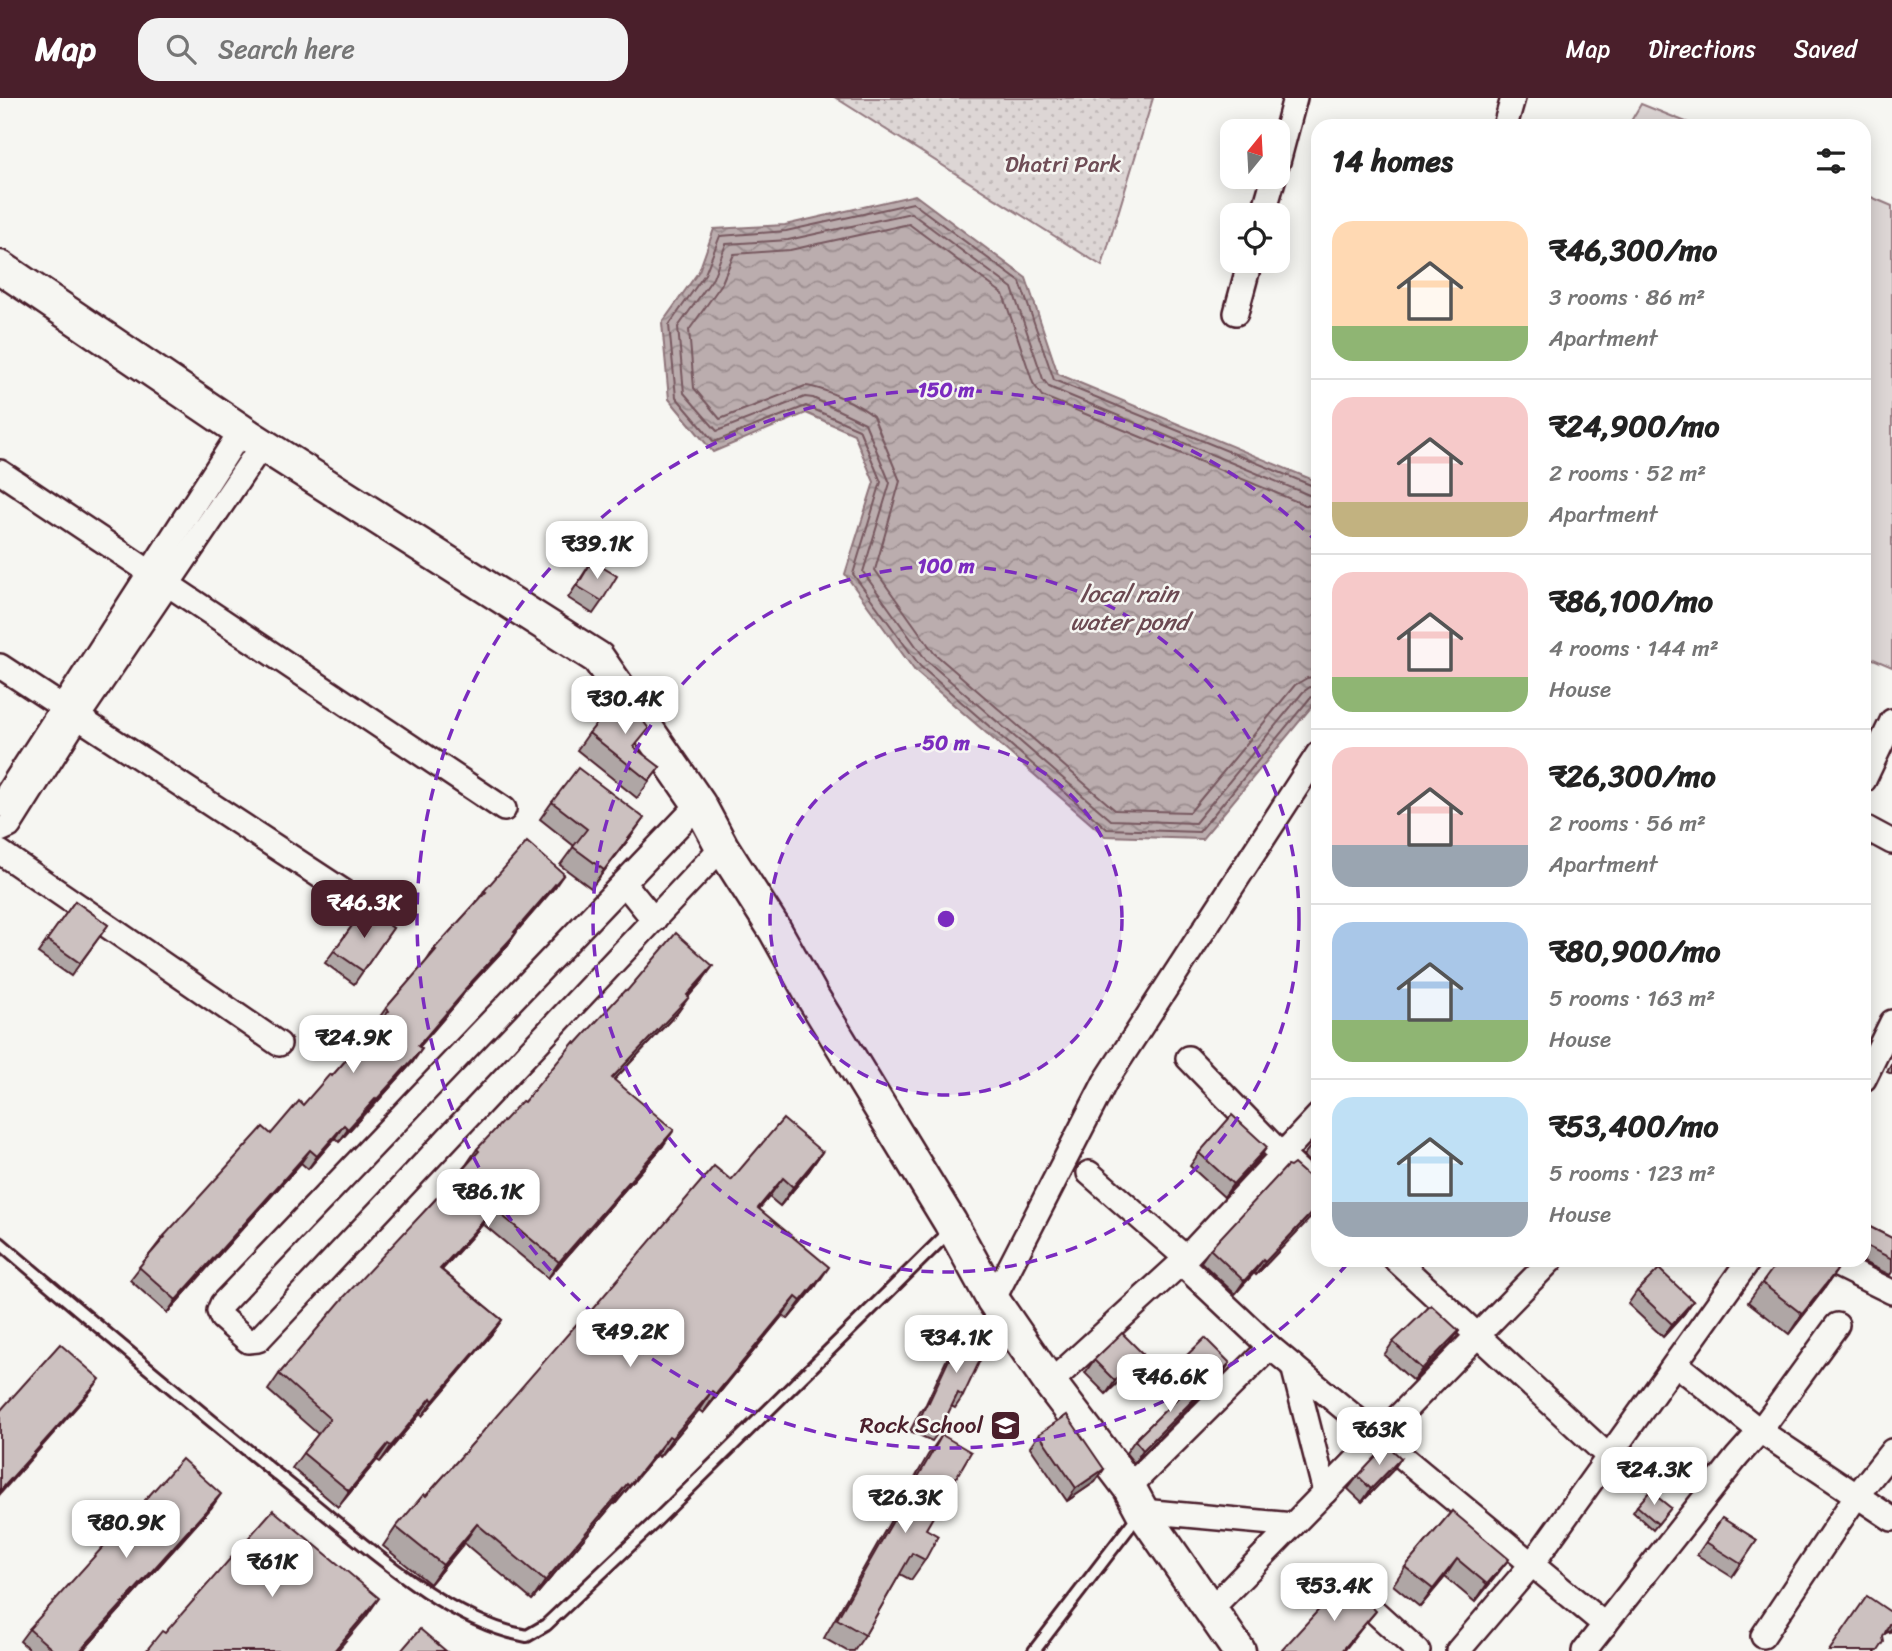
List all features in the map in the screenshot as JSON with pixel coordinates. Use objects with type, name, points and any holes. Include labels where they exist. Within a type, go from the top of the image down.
[{"type":"street","points":[[1289,119],[1295,98]]},
{"type":"street","points":[[1507,119],[1513,98]]},
{"type":"street","points":[[0,267],[252,438],[598,658],[699,804],[722,847],[775,930],[953,1228],[993,1300],[1240,1651]]},
{"type":"street","points":[[1236,313],[1247,273]]},
{"type":"street","points":[[0,805],[70,713],[252,438]]},
{"type":"street","points":[[0,472],[504,809]]},
{"type":"street","points":[[0,666],[378,914]]},
{"type":"street","points":[[0,830],[9,826],[70,713]]},
{"type":"street","points":[[1871,765],[1892,721]]},
{"type":"street","points":[[993,1300],[1105,1082],[1311,765]]},
{"type":"street","points":[[699,804],[222,1304],[219,1311],[222,1318],[248,1341],[258,1340],[722,847]]},
{"type":"street","points":[[1871,831],[1892,842]]},
{"type":"street","points":[[0,852],[279,1044]]},
{"type":"street","points":[[624,883],[654,920]]},
{"type":"street","points":[[1871,1066],[1890,1029]]},
{"type":"street","points":[[1188,1058],[1311,1182]]},
{"type":"street","points":[[1050,1383],[1183,1260],[1311,1123]]},
{"type":"street","points":[[1089,1173],[1183,1260],[1270,1347],[1605,1625]]},
{"type":"street","points":[[1404,1267],[1609,1457]]},
{"type":"street","points":[[1210,1610],[1544,1267]]},
{"type":"street","points":[[1458,1651],[1532,1564],[1744,1267]]},
{"type":"street","points":[[1842,1267],[1892,1291]]},
{"type":"street","points":[[1584,1651],[1760,1431],[1837,1325]]},
{"type":"street","points":[[1135,1499],[1270,1347]]},
{"type":"street","points":[[1676,1364],[1760,1431],[1892,1520]]},
{"type":"street","points":[[1293,1366],[1325,1492]]},
{"type":"street","points":[[1763,1636],[1857,1495],[1892,1451]]},
{"type":"street","points":[[1135,1499],[1293,1525]]},
{"type":"street","points":[[1348,1588],[1418,1651]]},
{"type":"street","points":[[1888,1651],[1892,1644]]},
{"type":"lane","points":[[0,1243],[166,1385],[411,1581],[468,1615],[510,1633],[527,1636],[546,1625],[657,1520],[953,1228]]},
{"type":"lane","points":[[1034,1651],[1135,1499]]},
{"type":"green space","name":"Dhatri Park","points":[[836,98],[1153,98],[1102,266]]},
{"type":"green space","points":[[1641,104],[1678,119],[1632,119]]},
{"type":"green space","points":[[1871,197],[1892,206],[1892,667],[1871,658]]},
{"type":"water","name":"local rain water pond","points":[[915,195],[1026,278],[1058,374],[1311,479],[1311,707],[1202,839],[1105,836],[915,671],[845,574],[874,482],[854,434],[806,413],[713,452],[669,399],[662,323],[699,271],[714,229],[785,225]]},
{"type":"building","points":[[592,561],[617,576],[602,601],[577,586]]},
{"type":"building","points":[[622,692],[649,729],[634,747],[660,767],[649,781],[589,733]]},
{"type":"building","points":[[578,768],[644,818],[604,870],[573,847],[587,829],[552,802]]},
{"type":"building","points":[[527,842],[564,874],[418,1046],[422,1049],[377,1099],[348,1129],[344,1125],[317,1156],[310,1150],[176,1300],[139,1267],[263,1127],[271,1134],[299,1101],[303,1105],[330,1074],[332,1076],[389,1011],[386,1008],[436,950],[434,949]]},
{"type":"building","points":[[75,901],[108,925],[80,963],[47,940]]},
{"type":"building","points":[[365,908],[393,928],[363,971],[334,951]]},
{"type":"building","points":[[676,933],[713,966],[687,995],[689,997],[612,1078],[674,1130],[559,1262],[494,1209],[440,1269],[502,1320],[433,1401],[431,1398],[349,1491],[303,1453],[330,1419],[279,1374],[345,1296],[479,1151],[477,1149],[522,1101],[524,1102],[574,1042],[576,1044],[625,990],[627,991]]},
{"type":"building","points":[[1232,1115],[1267,1147],[1233,1184],[1199,1153]]},
{"type":"building","points":[[783,1119],[822,1152],[793,1187],[783,1178],[758,1208],[829,1267],[801,1301],[796,1297],[716,1394],[712,1391],[672,1438],[669,1436],[545,1581],[477,1524],[443,1565],[396,1527],[588,1311],[590,1312],[714,1166],[731,1180]]},
{"type":"building","points":[[1294,1164],[1311,1179],[1311,1213],[1244,1281],[1210,1249],[1287,1166]]},
{"type":"building","points":[[1871,1228],[1892,1238],[1892,1259],[1871,1248]]},
{"type":"building","points":[[1774,1267],[1833,1267],[1837,1270],[1802,1314],[1762,1283]]},
{"type":"building","points":[[1659,1269],[1693,1301],[1672,1324],[1637,1291]]},
{"type":"building","points":[[1431,1305],[1459,1331],[1422,1369],[1393,1342]]},
{"type":"building","points":[[966,1323],[992,1335],[963,1396],[958,1393],[940,1430],[919,1420]]},
{"type":"building","points":[[1122,1333],[1143,1354],[1115,1381],[1094,1360]]},
{"type":"building","points":[[1205,1338],[1230,1363],[1210,1382],[1185,1357]]},
{"type":"building","points":[[60,1344],[100,1379],[0,1491],[0,1411]]},
{"type":"building","points":[[1197,1379],[1206,1387],[1143,1450],[1135,1440]]},
{"type":"building","points":[[1067,1415],[1104,1469],[1076,1488],[1039,1434]]},
{"type":"building","points":[[942,1435],[971,1452],[926,1529],[938,1536],[925,1560],[912,1553],[865,1635],[837,1619]]},
{"type":"building","points":[[1387,1445],[1401,1458],[1371,1489],[1358,1476]]},
{"type":"building","points":[[182,1459],[221,1494],[80,1651],[54,1651],[29,1629]]},
{"type":"building","points":[[1650,1491],[1671,1508],[1658,1524],[1637,1506]]},
{"type":"building","points":[[273,1510],[379,1598],[334,1651],[146,1651],[162,1631],[165,1633]]},
{"type":"building","points":[[1452,1511],[1509,1559],[1487,1584],[1457,1559],[1433,1589],[1405,1567]]},
{"type":"building","points":[[1722,1518],[1757,1540],[1741,1564],[1706,1542]]},
{"type":"building","points":[[1345,1581],[1376,1611],[1342,1651],[1281,1651]]},
{"type":"building","points":[[1867,1596],[1892,1613],[1892,1622],[1878,1651],[1829,1651]]},
{"type":"building","points":[[420,1629],[446,1651],[401,1651]]},
{"type":"place","name":"Rock School","points":[[1006,1425]]}]
